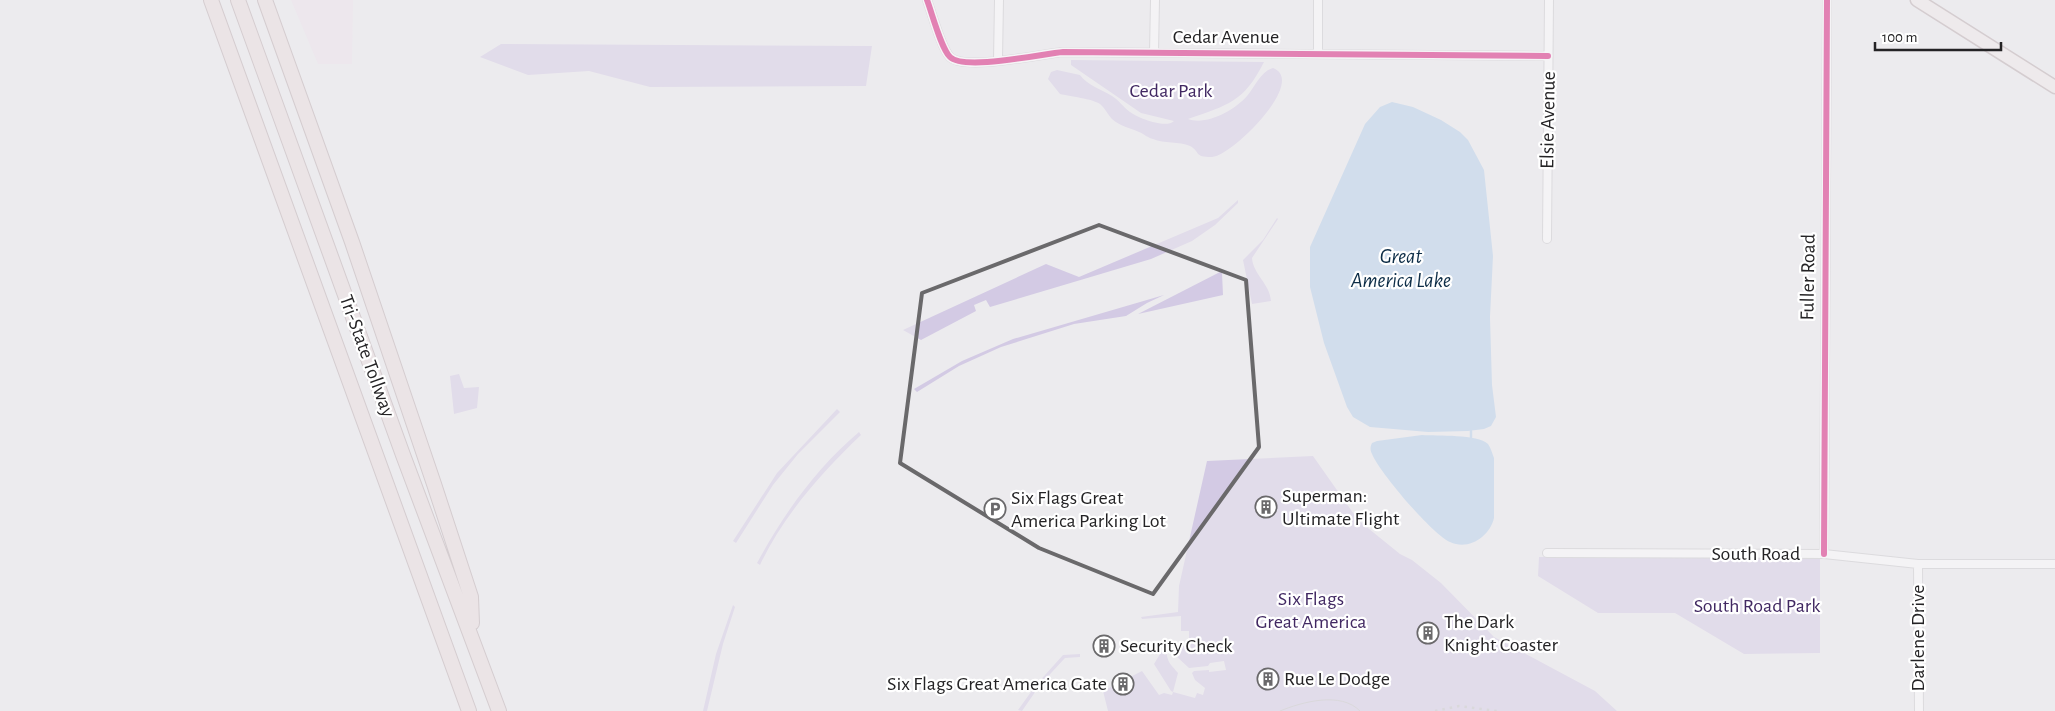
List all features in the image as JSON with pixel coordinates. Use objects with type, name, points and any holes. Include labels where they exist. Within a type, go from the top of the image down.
[{"type":"highway","name":"Tri-State Tollway","points":[[211,0],[469,711]]},
{"type":"highway","name":"Tri-State Tollway","points":[[238,0],[402,455],[499,711]]},
{"type":"highway","points":[[265,0],[352,242],[434,484],[470,597],[472,636]]},
{"type":"main road","points":[[1917,0],[2055,87]]},
{"type":"street","name":"Cedar Avenue","points":[[927,0],[946,51],[956,61],[965,63],[1063,52],[1548,56]]},
{"type":"street","points":[[998,60],[999,0]]},
{"type":"street","points":[[1154,52],[1155,0]]},
{"type":"street","points":[[1318,0],[1318,54]]},
{"type":"street","name":"Elsie Avenue","points":[[1547,239],[1549,0]]},
{"type":"street","name":"Fuller Road","points":[[1824,554],[1826,0]]},
{"type":"street","name":"South Road","points":[[1547,553],[1824,554],[1918,564],[2055,564]]},
{"type":"street","name":"Darlene Drive","points":[[1918,564],[1919,711]]},
{"type":"highlighted area","points":[[1099,225],[1246,280],[1259,447],[1153,594],[1039,548],[900,463],[922,293]]},
{"type":"shaded area","points":[[291,0],[353,0],[352,64],[318,64]]},
{"type":"green space","points":[[501,44],[872,46],[866,86],[650,87],[589,71],[528,75],[480,57]]},
{"type":"green space","name":"Cedar Park","points":[[1071,60],[1264,62],[1257,75],[1242,94],[1214,110],[1188,119],[1195,121],[1211,118],[1228,111],[1247,96],[1261,76],[1273,68],[1281,76],[1281,87],[1274,102],[1249,132],[1222,154],[1206,157],[1200,155],[1190,146],[1157,141],[1122,125],[1112,119],[1097,102],[1060,94],[1048,79],[1051,72],[1057,70],[1080,75],[1086,82],[1114,98],[1139,117],[1165,124],[1174,121],[1141,113],[1071,65]]},
{"type":"green space","points":[[1238,200],[1238,203],[1215,225],[1192,241],[1151,259],[990,307],[986,300],[974,305],[976,311],[921,340],[903,330],[1046,264],[1079,277],[1218,218]]},
{"type":"green space","points":[[1277,218],[1252,258],[1255,269],[1268,289],[1271,301],[1252,304],[1243,260],[1263,240]]},
{"type":"green space","points":[[1220,272],[1222,273],[1223,295],[1138,314]]},
{"type":"green space","points":[[1164,295],[1126,316],[1074,324],[1001,347],[959,366],[917,392],[914,389],[962,361],[1013,339]]},
{"type":"green space","points":[[459,374],[464,388],[479,387],[477,408],[454,414],[450,376]]},
{"type":"green space","points":[[837,409],[840,412],[798,454],[773,485],[736,543],[733,541],[777,473]]},
{"type":"green space","points":[[859,432],[861,435],[804,496],[780,529],[760,565],[757,563],[778,527],[802,493],[843,446]]},
{"type":"green space","name":"Six Flags Great America","points":[[1313,456],[1358,520],[1400,554],[1412,560],[1441,583],[1494,637],[1595,691],[1617,711],[1108,711],[1103,691],[1142,671],[1159,695],[1164,693],[1172,695],[1173,692],[1195,698],[1197,693],[1203,695],[1205,688],[1195,680],[1192,673],[1194,671],[1226,670],[1224,661],[1210,663],[1208,666],[1189,668],[1176,656],[1174,646],[1189,646],[1189,631],[1181,631],[1181,616],[1142,619],[1141,617],[1178,612],[1179,586],[1207,461]]},
{"type":"green space","name":"South Road Park","points":[[1539,557],[1813,557],[1820,559],[1820,653],[1744,654],[1675,613],[1598,613],[1538,576]]},
{"type":"green space","points":[[733,605],[735,607],[723,644],[707,711],[703,711],[716,654]]},
{"type":"green space","points":[[1163,649],[1166,650],[1171,665],[1178,673],[1173,692],[1154,664]]},
{"type":"green space","points":[[1080,654],[1080,657],[1065,658],[1040,685],[1022,711],[1018,710],[1036,685],[1063,655]]},
{"type":"water","name":"Great America Lake","points":[[1392,102],[1413,107],[1441,120],[1460,132],[1468,140],[1484,170],[1493,256],[1490,317],[1492,385],[1496,417],[1491,426],[1484,429],[1428,432],[1370,427],[1353,417],[1347,407],[1324,343],[1310,287],[1310,247],[1365,124],[1380,107]]},
{"type":"water","points":[[1422,435],[1457,436],[1476,439],[1483,441],[1490,447],[1494,458],[1494,518],[1488,531],[1478,540],[1464,545],[1457,544],[1450,542],[1431,528],[1395,488],[1371,451],[1372,443],[1377,441]]},
{"type":"waterway","points":[[1471,431],[1471,438]]},
{"type":"tram line","points":[[1280,711],[1299,704],[1321,700],[1343,701],[1360,711]]},
{"type":"railway","points":[[1435,711],[1459,706],[1497,711]]},
{"type":"cycle path","points":[[927,0],[940,38],[947,52],[950,57],[958,61],[1004,61],[1063,52],[1548,56]]},
{"type":"cycle path","points":[[1824,554],[1827,0]]},
{"type":"place","name":"Superman: Ultimate Flight","points":[[1266,507]]},
{"type":"place","name":"Six Flags Great America Parking Lot","points":[[995,509]]},
{"type":"place","name":"The Dark Knight Coaster","points":[[1428,633]]},
{"type":"place","name":"Security Check","points":[[1104,646]]},
{"type":"place","name":"Rue Le Dodge","points":[[1268,679]]},
{"type":"place","name":"Six Flags Great America Gate","points":[[1123,684]]}]
